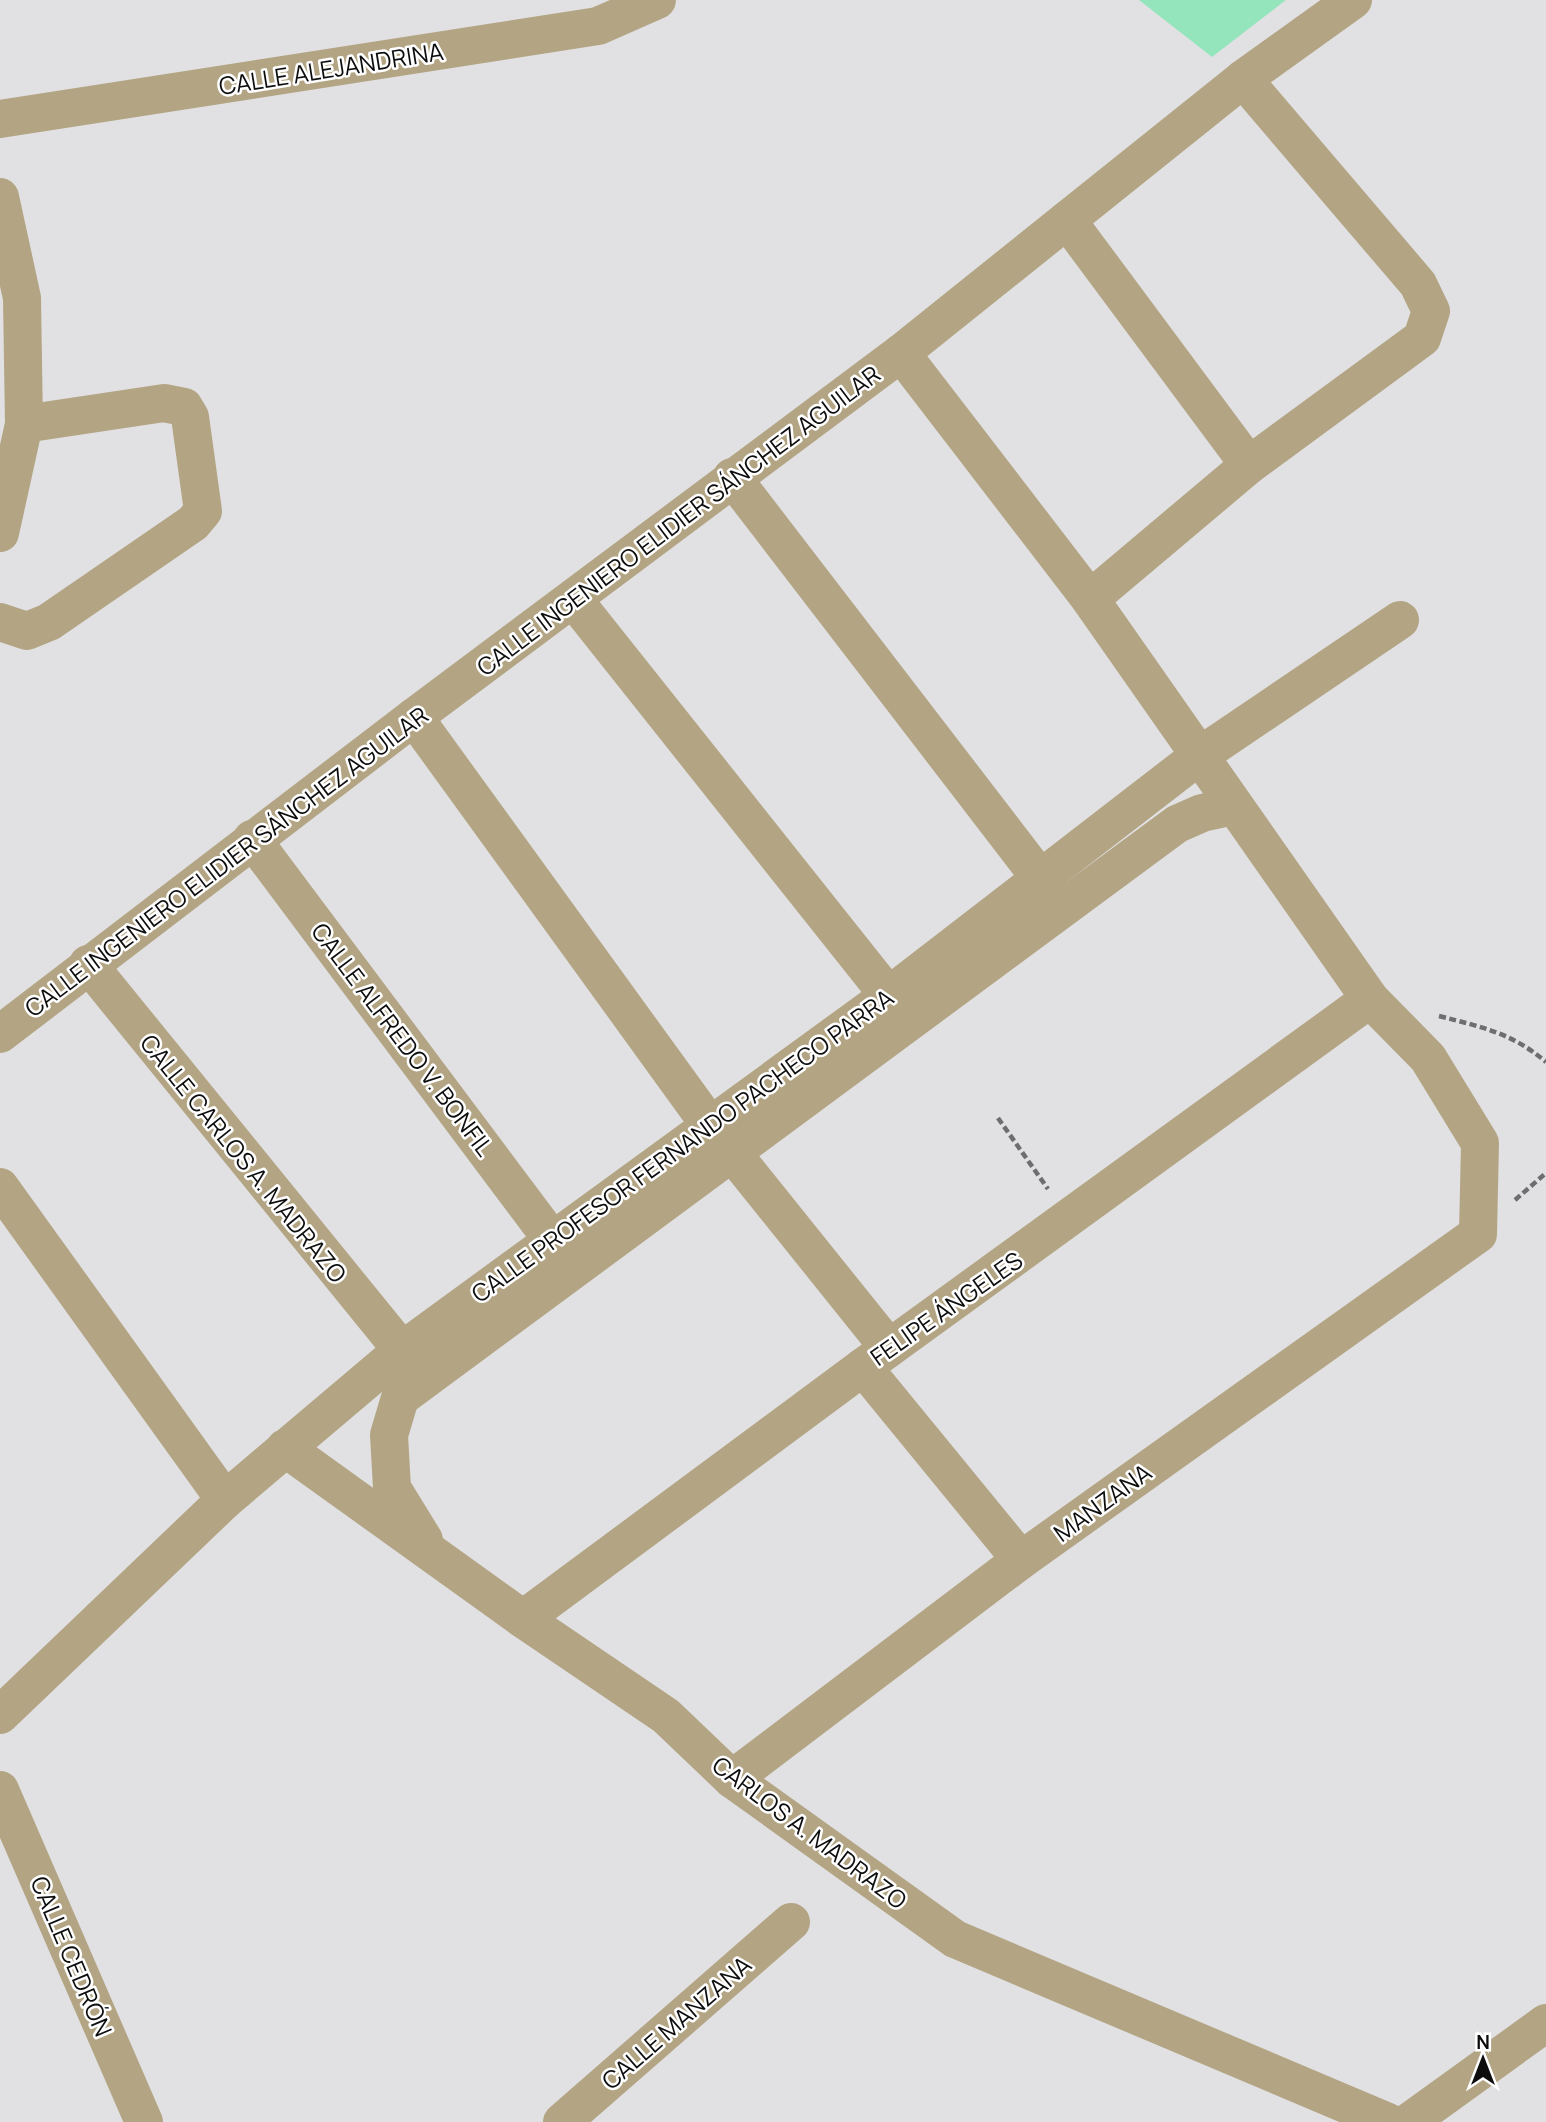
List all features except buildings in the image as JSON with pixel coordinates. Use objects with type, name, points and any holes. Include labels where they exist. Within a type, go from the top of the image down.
[{"type":"street","name":"CALLE ALEJANDRINA","points":[[0,119],[598,26],[657,0]]},
{"type":"street","name":"CALLE INGENIERO ELIDIER SÁNCHEZ AGUILAR","points":[[0,1034],[252,839],[901,353],[1244,79],[1353,0]]},
{"type":"street","points":[[1090,599],[1249,465],[1422,338],[1431,311],[1418,284],[1244,79]]},
{"type":"street","points":[[0,197],[22,298],[24,424],[0,533]]},
{"type":"street","points":[[1067,220],[1249,465]]},
{"type":"street","points":[[901,353],[1090,599],[1370,999]]},
{"type":"street","points":[[0,622],[27,631],[50,622],[193,523],[203,511],[190,417],[184,407],[163,402],[24,424]]},
{"type":"street","points":[[732,477],[1052,894],[1177,824],[1202,813],[1234,806]]},
{"type":"street","points":[[574,600],[898,1008]]},
{"type":"street","name":"CALLE PROFESOR FERNANDO PACHECO PARRA","points":[[0,1715],[225,1500],[401,1351],[563,1254],[1052,894],[1199,756],[1400,620]]},
{"type":"street","points":[[414,717],[1021,1560]]},
{"type":"street","name":"CALLE ALFREDO V. BONFIL","points":[[252,839],[563,1254]]},
{"type":"street","name":"CALLE CARLOS A. MADRAZO","points":[[88,964],[426,1379]]},
{"type":"street","name":"FELIPE ÁNGELES","points":[[523,1619],[876,1357],[1069,1220],[1370,999]]},
{"type":"street","name":"MANZANA","points":[[732,1779],[1021,1560],[1478,1234],[1480,1143],[1428,1058],[1370,999]]},
{"type":"street","points":[[0,1187],[225,1500]]},
{"type":"street","points":[[435,1556],[392,1488],[389,1435],[400,1398],[426,1379],[563,1254]]},
{"type":"street","name":"CARLOS A. MADRAZO","points":[[285,1448],[523,1619],[666,1716],[732,1779],[955,1939],[1388,2122]]},
{"type":"street","name":"CALLE CEDRÓN","points":[[0,1790],[144,2122]]},
{"type":"street","name":"CALLE MANZANA","points":[[562,2122],[791,1922]]},
{"type":"street","points":[[1430,2116],[1546,2023]]},
{"type":"path","points":[[1433,1014],[1495,1030],[1524,1043],[1546,1062]]},
{"type":"path","points":[[998,1118],[1069,1220]]},
{"type":"green space","points":[[1139,0],[1286,0],[1212,57]]}]
